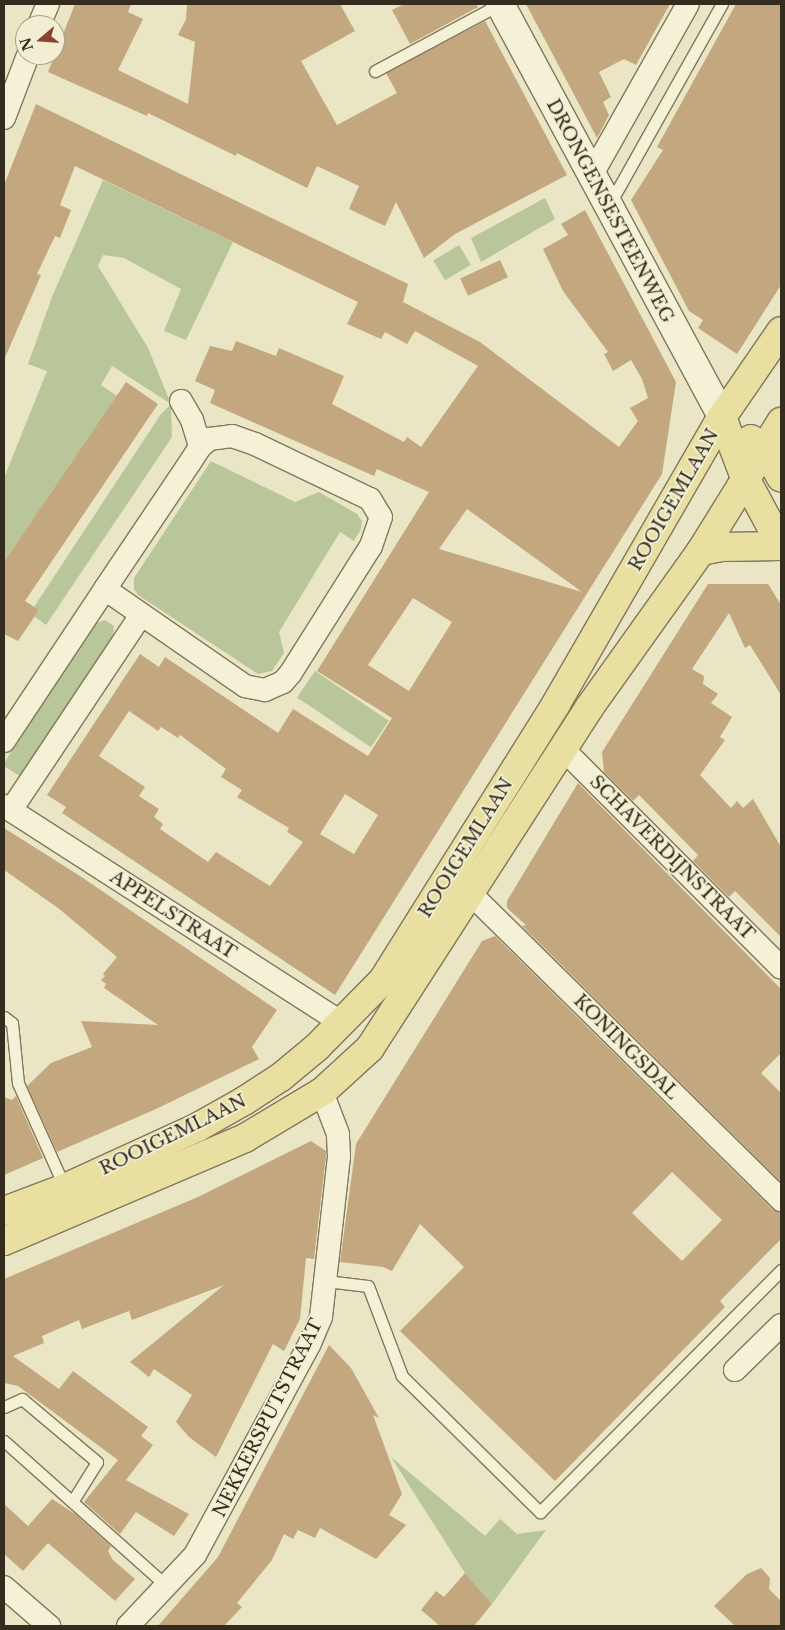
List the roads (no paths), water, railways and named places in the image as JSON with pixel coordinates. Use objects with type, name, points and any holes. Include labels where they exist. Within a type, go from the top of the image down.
[{"type":"main road","name":"ROOIGEMLAAN","points":[[4,1211],[65,1188],[198,1127],[244,1101],[281,1077],[342,1023],[383,980],[556,704],[722,417],[781,331]]},
{"type":"main road","name":"DRONGENSESTEENWEG","points":[[722,417],[764,448],[781,478]]},
{"type":"main road","name":"DRONGENSESTEENWEG","points":[[701,551],[721,547],[781,546],[745,478],[722,417]]},
{"type":"main road","name":"ROOIGEMLAAN","points":[[4,1241],[52,1223],[246,1138],[322,1092],[347,1071],[380,1035],[562,748],[701,551],[781,422]]},
{"type":"street","name":"DRONGENSESTEENWEG","points":[[500,4],[722,417]]},
{"type":"street","points":[[591,176],[688,4]]},
{"type":"street","points":[[4,118],[24,65]]},
{"type":"street","points":[[181,401],[192,420],[200,447]]},
{"type":"street","points":[[4,741],[200,447],[219,435],[255,444],[370,499],[378,509],[380,527],[290,674],[275,687],[255,690],[245,686],[105,590]]},
{"type":"street","points":[[7,808],[141,615]]},
{"type":"street","name":"SCHAVERDIJNSTRAAT","points":[[562,748],[781,968]]},
{"type":"street","name":"APPELSTRAAT","points":[[7,808],[342,1023]]},
{"type":"street","name":"KONINGSDAL","points":[[470,894],[781,1200]]},
{"type":"street","name":"NEKKERSPUTSTRAAT","points":[[128,1626],[195,1555],[214,1525],[310,1343],[321,1317],[339,1156],[338,1134],[322,1092]]},
{"type":"street","points":[[735,1370],[781,1325]]},
{"type":"street","points":[[6,1592],[49,1626]]},
{"type":"lane","points":[[375,71],[500,4]]},
{"type":"lane","points":[[608,207],[722,4]]},
{"type":"lane","points":[[4,1017],[12,1023],[18,1082],[65,1188]]},
{"type":"lane","points":[[326,1281],[368,1286],[402,1376],[540,1512],[781,1270]]},
{"type":"lane","points":[[4,1407],[22,1399],[97,1462],[72,1502]]},
{"type":"lane","points":[[4,1441],[167,1586]]}]
